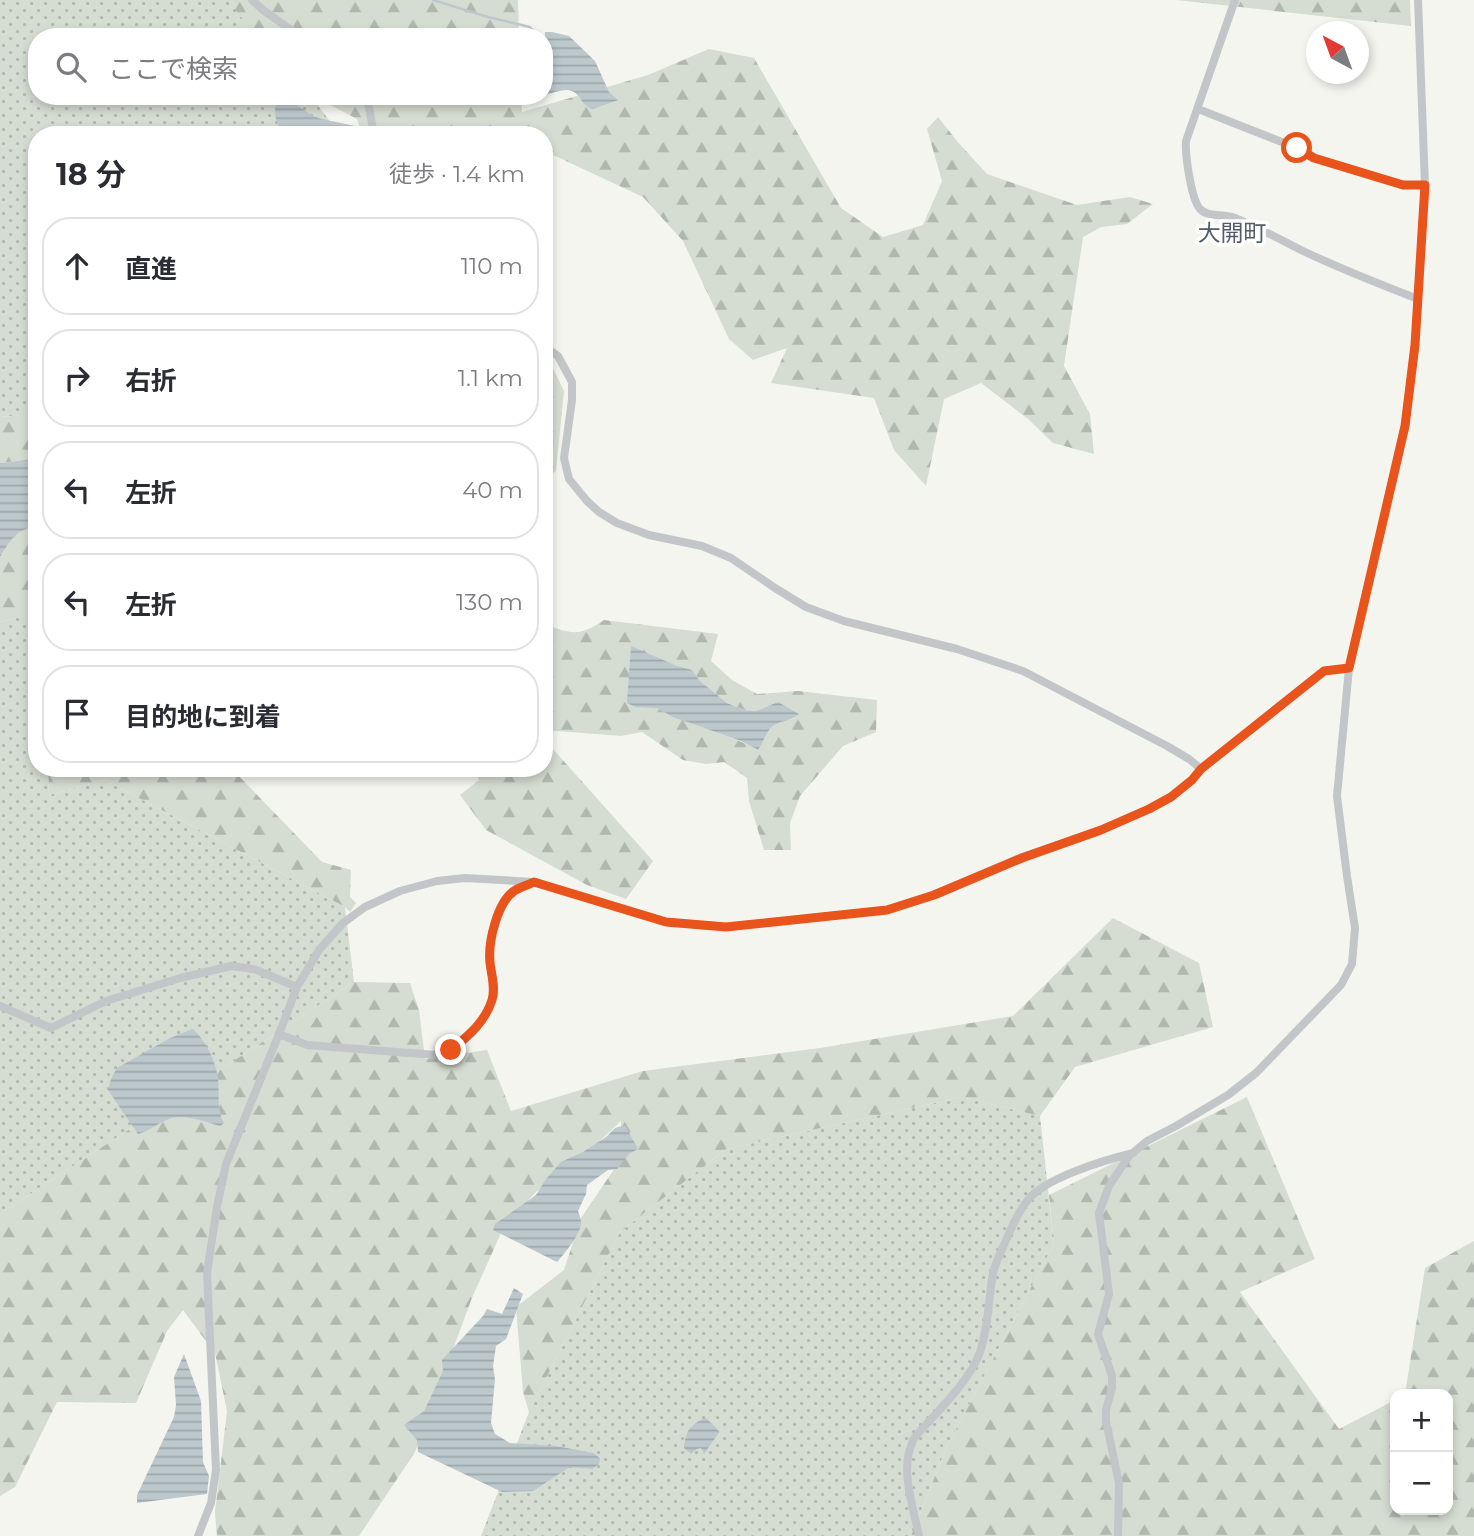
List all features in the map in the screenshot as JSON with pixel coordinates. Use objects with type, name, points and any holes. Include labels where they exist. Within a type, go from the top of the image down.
[{"type":"street","points":[[252,0],[289,28]]},
{"type":"street","points":[[1235,0],[1186,141],[1185,152],[1198,207],[1205,213],[1232,216],[1306,252],[1418,299]]},
{"type":"street","points":[[1118,1536],[1119,1483],[1106,1422],[1112,1376],[1098,1334],[1109,1294],[1099,1213],[1109,1186],[1133,1153],[1147,1140],[1228,1095],[1256,1073],[1341,985],[1352,964],[1355,928],[1337,796],[1349,668],[1405,426],[1418,299],[1425,185],[1418,0]]},
{"type":"street","points":[[369,105],[372,126]]},
{"type":"street","points":[[1198,109],[1297,148],[1314,158],[1403,185],[1425,185]]},
{"type":"street","points":[[553,352],[558,356],[572,382],[564,458],[569,479],[598,512],[617,523],[649,535],[702,546],[731,558],[775,588],[819,612],[844,621],[957,649],[1023,671],[1167,746],[1201,769]]},
{"type":"street","points":[[198,1536],[211,1503],[216,1470],[208,1273],[226,1164],[297,986],[319,950],[343,923],[365,907],[400,891],[437,881],[465,878],[534,882],[666,922],[726,927],[887,910],[934,895],[1149,809],[1171,797],[1201,769],[1324,671],[1349,668]]},
{"type":"street","points":[[279,1034],[307,1045],[436,1055],[451,1050],[480,1024],[487,1014],[493,996],[490,942],[502,908],[512,892],[534,882]]},
{"type":"street","points":[[0,1006],[51,1028],[106,1001],[180,978],[231,966],[254,969],[297,986]]},
{"type":"street","points":[[919,1536],[907,1475],[910,1446],[958,1387],[979,1354],[987,1327],[994,1270],[1016,1219],[1028,1199],[1045,1184],[1133,1153]]},
{"type":"green space","points":[[0,0],[238,0],[259,28],[28,28],[28,105],[318,105],[333,126],[28,126],[28,415],[0,417]]},
{"type":"green space","points":[[228,0],[518,0],[519,28],[249,28]]},
{"type":"green space","points":[[1176,0],[1410,0],[1411,26]]},
{"type":"green space","points":[[709,49],[754,58],[841,208],[883,237],[923,225],[942,181],[927,129],[938,117],[987,174],[1077,205],[1130,197],[1153,204],[1127,224],[1101,227],[1083,237],[1064,366],[1090,414],[1094,454],[1053,443],[1028,419],[981,383],[944,399],[926,486],[894,450],[874,398],[771,383],[787,348],[753,360],[729,339],[683,241],[643,197],[553,155],[553,126],[359,126],[357,119],[330,105],[522,105],[522,112],[648,75]]},
{"type":"green space","points":[[553,368],[564,391],[556,471],[553,474]]},
{"type":"green space","points":[[28,415],[28,460],[0,463],[0,417]]},
{"type":"green space","points":[[28,528],[28,615],[0,622],[0,557],[14,535]]},
{"type":"green space","points":[[28,615],[28,777],[48,777],[49,795],[105,780],[345,907],[354,982],[0,1214],[0,622]]},
{"type":"green space","points":[[604,620],[718,634],[711,661],[732,680],[757,694],[798,691],[877,700],[876,732],[843,746],[800,796],[790,823],[791,850],[764,850],[749,801],[747,778],[724,762],[706,764],[683,760],[642,732],[621,736],[553,731],[553,627],[575,632],[588,629]],"holes":[[[675,665],[692,670],[699,680],[727,703],[744,710],[756,711],[778,702],[795,718],[771,727],[758,750],[657,708]]]},
{"type":"green space","points":[[553,749],[653,861],[626,899],[587,885],[486,830],[460,795],[479,780],[478,777],[553,777]]},
{"type":"green space","points":[[48,777],[240,777],[322,862],[351,870],[350,897],[356,903],[350,912],[105,780],[49,795]]},
{"type":"green space","points":[[1113,918],[1199,963],[1213,1027],[1075,1067],[1040,1116],[962,1097],[726,1149],[620,1232],[529,1412],[523,1392],[516,1307],[564,1270],[581,1218],[621,1159],[621,1121],[590,1150],[536,1192],[505,1224],[472,1298],[415,1452],[359,1536],[217,1536],[215,1512],[227,1411],[215,1353],[183,1310],[167,1331],[136,1403],[57,1402],[15,1487],[0,1496],[0,1214],[354,982],[410,983],[419,1010],[425,1059],[487,1050],[511,1111],[643,1071],[820,1048],[1013,1016]]},
{"type":"green space","points":[[962,1097],[1040,1116],[1054,1244],[947,1446],[911,1536],[481,1536],[529,1412],[620,1232],[726,1149]]},
{"type":"green space","points":[[1247,1097],[1315,1259],[1240,1292],[1339,1429],[1390,1403],[1390,1515],[1453,1515],[1453,1389],[1406,1389],[1425,1268],[1474,1241],[1474,1536],[911,1536],[947,1446],[1054,1244],[1049,1195]]},
{"type":"shaded area","points":[[553,32],[569,36],[595,61],[609,92],[618,100],[593,109],[585,105],[572,91],[553,93]]},
{"type":"shaded area","points":[[277,105],[296,105],[313,116],[355,126],[280,126],[275,112]]},
{"type":"shaded area","points":[[28,460],[28,529],[11,541],[0,557],[0,463]]},
{"type":"shaded area","points":[[631,646],[692,670],[699,680],[727,703],[744,710],[756,711],[778,702],[799,714],[773,726],[758,750],[741,741],[673,717],[657,708],[636,707],[627,703]]},
{"type":"shaded area","points":[[193,1029],[213,1058],[218,1079],[220,1113],[224,1123],[220,1126],[175,1117],[138,1134],[108,1090],[111,1079],[117,1068],[170,1038]]},
{"type":"shaded area","points":[[625,1125],[638,1149],[629,1154],[617,1169],[608,1170],[587,1185],[578,1211],[580,1227],[572,1243],[557,1262],[493,1230],[495,1224],[536,1195],[561,1162],[583,1152],[615,1128]]},
{"type":"shaded area","points":[[514,1288],[523,1294],[506,1339],[496,1346],[493,1366],[495,1379],[491,1423],[495,1434],[510,1443],[556,1446],[593,1453],[600,1458],[599,1464],[592,1469],[570,1467],[533,1491],[502,1492],[418,1452],[417,1440],[404,1425],[424,1411],[443,1371],[442,1360],[487,1309],[502,1314]]},
{"type":"shaded area","points":[[184,1354],[201,1401],[203,1462],[209,1476],[207,1494],[137,1503],[137,1495],[174,1417],[174,1377]]},
{"type":"shaded area","points":[[706,1418],[717,1429],[718,1434],[704,1454],[701,1448],[691,1454],[684,1448],[686,1437],[696,1423]]},
{"type":"waterway","points":[[433,0],[531,28]]},
{"type":"district","name":"大開町","points":[[1232,233]]},
{"type":"route","points":[[451,1050],[480,1024],[487,1014],[493,996],[490,942],[502,908],[512,892],[534,882],[666,922],[726,927],[887,910],[934,895],[1149,809],[1171,797],[1201,769],[1324,671],[1349,668],[1405,426],[1415,345],[1425,185],[1403,185],[1314,158],[1297,148]]}]
